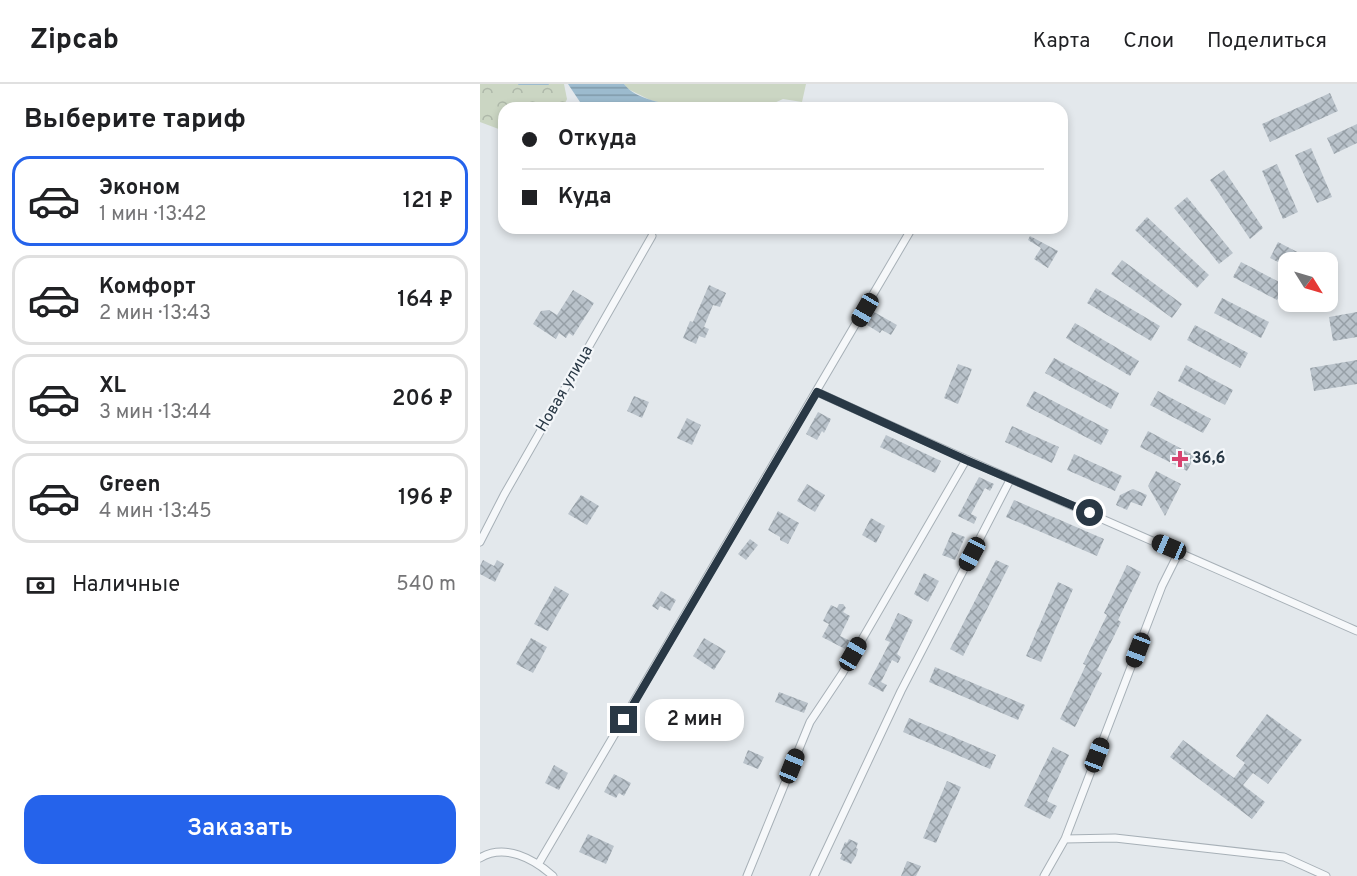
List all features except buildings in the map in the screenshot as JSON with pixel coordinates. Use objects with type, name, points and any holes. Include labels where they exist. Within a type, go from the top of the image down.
[{"type":"street","points":[[539,863],[909,234]]},
{"type":"street","name":"Новая улица","points":[[480,542],[504,495],[652,236]]},
{"type":"street","points":[[817,392],[1010,480],[1357,631]]},
{"type":"street","points":[[747,876],[810,722],[842,674],[966,460]]},
{"type":"street","points":[[814,876],[901,691],[1010,480]]},
{"type":"street","points":[[1044,876],[1065,839],[1162,586],[1179,552]]},
{"type":"street","points":[[1065,839],[1115,837],[1284,857],[1326,876]]},
{"type":"street","points":[[480,858],[489,852],[506,851],[539,863],[553,876]]},
{"type":"green space","points":[[480,84],[564,84],[566,102],[498,102],[498,129],[480,122]]},
{"type":"green space","points":[[624,84],[806,84],[802,102],[783,99],[776,102],[658,102],[628,89]]},
{"type":"water","points":[[568,84],[624,84],[635,94],[658,102],[580,102]]},
{"type":"waterway","points":[[519,84],[548,84]]},
{"type":"place","name":"36,6","points":[[1180,459]]},
{"type":"route","points":[[624,720],[817,392],[1090,513]]}]
